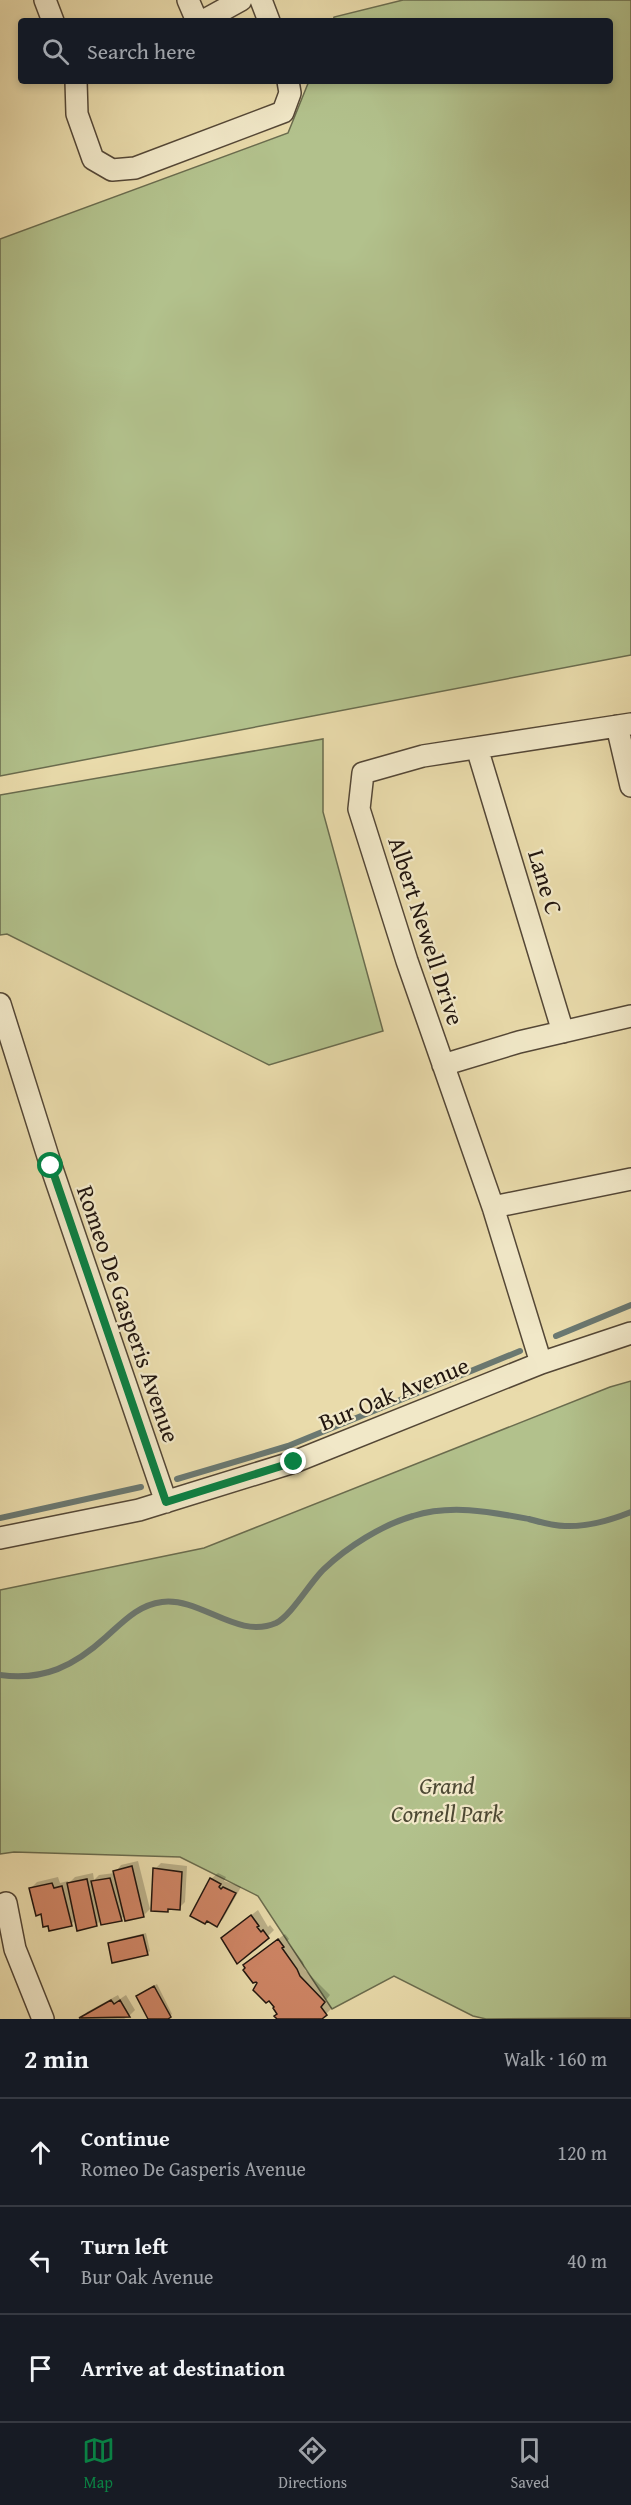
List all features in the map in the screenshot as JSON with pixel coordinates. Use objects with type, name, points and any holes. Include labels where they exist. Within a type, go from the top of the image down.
[{"type":"street","points":[[45,0],[52,18]]},
{"type":"street","points":[[188,0],[195,18]]},
{"type":"street","points":[[208,18],[241,0]]},
{"type":"street","points":[[261,0],[268,18]]},
{"type":"street","points":[[75,84],[77,114],[93,159],[111,170],[135,168],[283,112],[290,93],[288,84]]},
{"type":"street","points":[[624,725],[631,786]]},
{"type":"street","name":"Albert Newell Drive","points":[[541,1363],[493,1207],[407,961],[359,809],[363,773],[423,756],[624,725]]},
{"type":"street","name":"Lane C","points":[[477,748],[563,1032]]},
{"type":"street","name":"Romeo De Gasperis Avenue","points":[[0,1004],[51,1166],[166,1502]]},
{"type":"street","points":[[443,1065],[519,1042],[631,1016]]},
{"type":"street","points":[[493,1207],[631,1179]]},
{"type":"street","name":"Bur Oak Avenue","points":[[0,1538],[139,1510],[294,1462],[541,1363],[631,1333]]},
{"type":"street","points":[[6,1903],[7,1951],[44,2019]]},
{"type":"green space","points":[[403,0],[631,0],[631,655],[0,776],[0,239],[288,133],[308,84],[613,84],[613,18],[334,17]]},
{"type":"green space","points":[[323,739],[323,812],[383,1031],[269,1065],[7,934],[0,935],[0,795]]},
{"type":"green space","name":"Grand Cornell Park","points":[[631,1381],[631,2018],[486,2019],[473,2016],[394,1976],[332,2009],[258,1896],[180,1857],[14,1852],[0,1854],[0,1590],[204,1548],[610,1387]]},
{"type":"building","points":[[132,1866],[144,1917],[125,1921],[113,1871]]},
{"type":"building","points":[[153,1868],[182,1872],[180,1910],[151,1911]]},
{"type":"building","points":[[110,1878],[122,1921],[101,1925],[91,1881]]},
{"type":"building","points":[[210,1878],[221,1884],[219,1887],[221,1889],[223,1887],[236,1893],[217,1927],[190,1916]]},
{"type":"building","points":[[87,1879],[97,1926],[77,1931],[67,1883]]},
{"type":"building","points":[[52,1883],[54,1888],[62,1886],[72,1926],[49,1931],[48,1926],[43,1927],[41,1914],[36,1916],[29,1888]]},
{"type":"building","points":[[251,1915],[259,1926],[257,1927],[261,1932],[263,1930],[269,1938],[237,1964],[221,1938]]},
{"type":"building","points":[[143,1935],[148,1955],[112,1963],[108,1943]]},
{"type":"building","points":[[278,1939],[300,1976],[325,2002],[321,2007],[327,2015],[322,2019],[277,2019],[274,2016],[277,2014],[274,2007],[269,2001],[266,2003],[253,1990],[257,1983],[253,1983],[243,1970],[245,1968],[243,1965]]},
{"type":"building","points":[[154,1986],[171,2017],[168,2019],[148,2019],[136,1996]]},
{"type":"building","points":[[111,2000],[114,2004],[120,2000],[130,2017],[79,2018]]},
{"type":"waterway","points":[[556,1336],[631,1305]]},
{"type":"waterway","points":[[177,1479],[288,1446],[520,1351]]},
{"type":"waterway","points":[[0,1518],[141,1487]]},
{"type":"waterway","points":[[0,1675],[31,1676],[58,1669],[82,1656],[138,1610],[162,1602],[176,1602],[191,1606],[233,1623],[247,1626],[262,1627],[276,1623],[288,1613],[319,1574],[343,1553],[377,1531],[427,1512],[471,1510],[515,1516],[547,1524],[573,1526],[615,1518],[631,1512]]},
{"type":"route","points":[[51,1166],[166,1502],[294,1462]]}]
